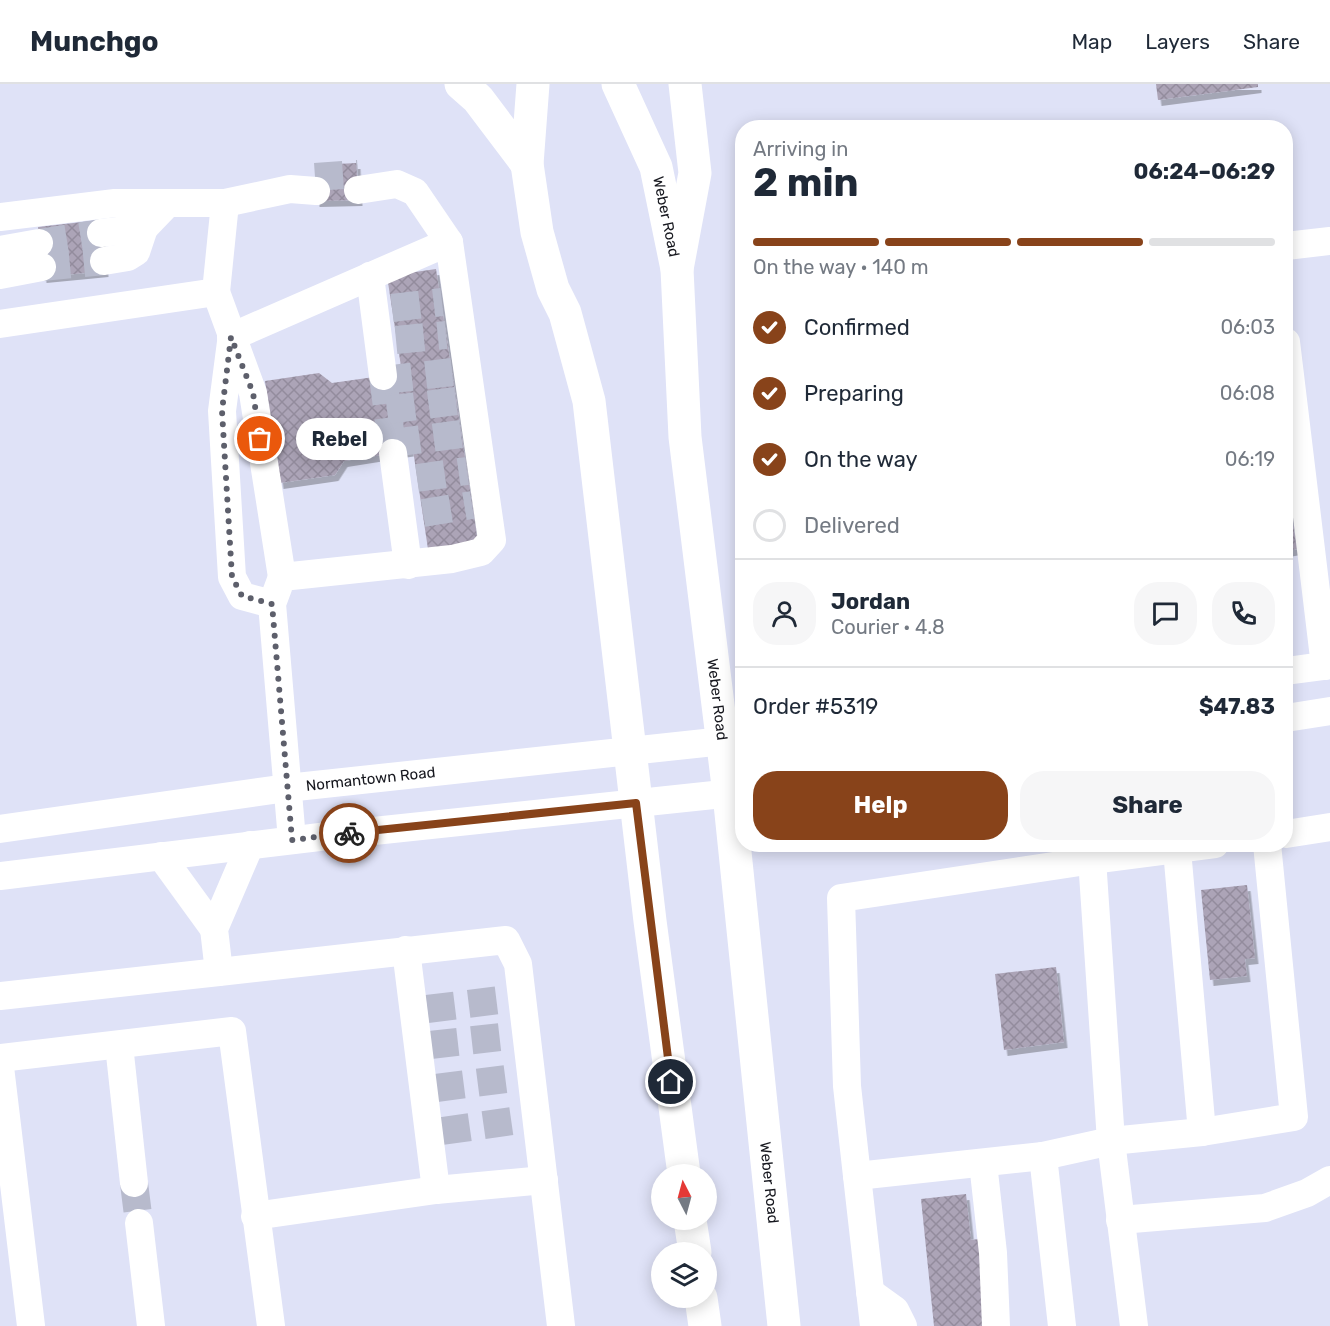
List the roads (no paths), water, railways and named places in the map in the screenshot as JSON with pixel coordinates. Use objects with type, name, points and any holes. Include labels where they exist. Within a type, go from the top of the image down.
[{"type":"main road","points":[[461,84],[478,99],[527,164]]},
{"type":"main road","points":[[533,84],[527,164],[537,232],[553,289],[565,313],[589,401],[636,803],[683,1164]]},
{"type":"main road","name":"Weber Road","points":[[618,84],[657,167],[677,269],[685,436],[732,741],[735,780]]},
{"type":"main road","points":[[677,269],[695,173],[685,84]]},
{"type":"main road","name":"Weber Road","points":[[741,852],[784,1326]]},
{"type":"main road","points":[[702,1308],[705,1326]]},
{"type":"street","points":[[282,577],[408,565],[481,552],[492,540],[479,504],[449,301],[449,242],[415,192],[397,184],[358,182]]},
{"type":"street","points":[[0,218],[115,202],[225,203],[307,185]]},
{"type":"street","points":[[102,247],[144,228],[168,203]]},
{"type":"street","points":[[225,203],[216,292],[253,393],[282,577],[272,604],[292,840]]},
{"type":"street","points":[[1293,245],[1330,241]]},
{"type":"street","points":[[231,337],[449,242]]},
{"type":"street","points":[[0,250],[40,255],[0,274]]},
{"type":"street","points":[[370,276],[383,309],[388,341],[384,376]]},
{"type":"street","points":[[0,324],[216,292]]},
{"type":"street","points":[[231,337],[222,411],[232,577],[242,596],[272,604]]},
{"type":"street","points":[[1293,396],[1328,666],[1293,670]]},
{"type":"street","points":[[402,471],[412,514],[408,565]]},
{"type":"street","points":[[1293,717],[1330,711]]},
{"type":"street","name":"Normantown Road","points":[[0,830],[287,788],[732,741]]},
{"type":"street","points":[[0,876],[292,840],[735,793]]},
{"type":"street","points":[[1293,833],[1330,827]]},
{"type":"street","points":[[214,929],[250,845]]},
{"type":"street","points":[[874,1326],[847,1086],[841,898],[1092,852],[1111,1141],[1134,1326]]},
{"type":"street","points":[[1177,852],[1202,1132]]},
{"type":"street","points":[[857,1176],[1043,1156],[1111,1141],[1202,1132],[1294,1117],[1268,852]]},
{"type":"street","points":[[161,856],[214,929],[219,972]]},
{"type":"street","points":[[0,996],[506,940],[518,964],[511,999],[518,1035],[528,1119],[544,1180],[561,1326]]},
{"type":"street","points":[[406,950],[421,1010],[435,1131],[436,1190]]},
{"type":"street","points":[[0,1058],[232,1031],[271,1326]]},
{"type":"street","points":[[119,1045],[134,1183]]},
{"type":"street","points":[[0,1067],[31,1326]]},
{"type":"street","points":[[1043,1156],[1062,1326]]},
{"type":"street","points":[[983,1163],[993,1252],[996,1326]]},
{"type":"street","points":[[255,1216],[436,1190],[544,1180]]},
{"type":"street","points":[[1120,1220],[1265,1208],[1307,1193],[1330,1180]]},
{"type":"street","points":[[139,1222],[151,1326]]},
{"type":"street","points":[[870,1292],[895,1310],[903,1326]]},
{"type":"tunnel","points":[[315,177],[358,174]]},
{"type":"tunnel","points":[[39,243],[101,233]]},
{"type":"tunnel","points":[[42,267],[104,261]]},
{"type":"tunnel","points":[[392,308],[442,302]]},
{"type":"tunnel","points":[[396,340],[446,335]]},
{"type":"tunnel","points":[[384,380],[452,372]]},
{"type":"tunnel","points":[[383,376],[393,453]]},
{"type":"tunnel","points":[[387,410],[456,401]]},
{"type":"tunnel","points":[[392,443],[461,434]]},
{"type":"tunnel","points":[[417,478],[467,471]]},
{"type":"tunnel","points":[[423,513],[472,505]]},
{"type":"tunnel","points":[[427,1009],[500,1000]]},
{"type":"tunnel","points":[[430,1045],[509,1036]]},
{"type":"tunnel","points":[[436,1088],[514,1078]]},
{"type":"tunnel","points":[[442,1131],[519,1120]]},
{"type":"tunnel","points":[[134,1183],[139,1223]]},
{"type":"place","name":"Rebel","points":[[260,439]]}]
